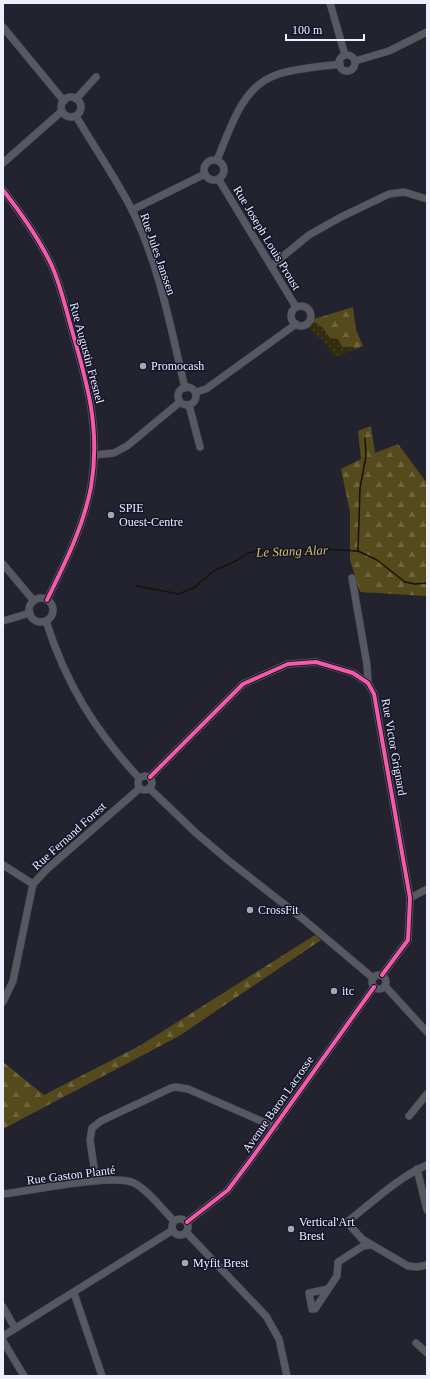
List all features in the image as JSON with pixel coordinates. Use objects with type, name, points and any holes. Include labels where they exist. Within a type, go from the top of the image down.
[{"type":"street","points":[[330,3],[345,55]]},
{"type":"street","points":[[3,27],[64,101],[62,112],[3,163]]},
{"type":"street","points":[[355,61],[389,51],[427,32]]},
{"type":"street","points":[[345,55],[352,57],[355,61]]},
{"type":"street","points":[[345,55],[340,60],[340,64],[344,70],[353,68],[355,61]]},
{"type":"street","points":[[205,174],[206,164],[217,160],[242,106],[256,87],[277,75],[340,64]]},
{"type":"street","points":[[76,99],[96,77]]},
{"type":"street","points":[[64,101],[71,98],[76,99]]},
{"type":"street","points":[[62,112],[67,116],[76,116],[81,107],[76,99]]},
{"type":"street","name":"Rue Jules Janssen","points":[[76,116],[132,210],[149,254],[169,322],[185,388]]},
{"type":"street","points":[[205,174],[211,180],[219,180],[222,177],[225,169],[217,160]]},
{"type":"street","points":[[132,210],[205,174]]},
{"type":"street","name":"Rue Joseph Louis Proust","points":[[219,180],[296,307]]},
{"type":"street","name":"Rue Augustin Fresnel","points":[[3,190],[33,230],[51,264],[90,394],[94,427],[95,455],[91,488],[80,530],[47,600]]},
{"type":"street","points":[[271,266],[309,235],[341,217],[395,193],[404,192],[427,199]]},
{"type":"street","points":[[306,306],[311,314],[308,323],[300,326],[296,324],[292,316],[296,307],[306,306]]},
{"type":"street","points":[[196,392],[206,389],[296,324]]},
{"type":"street","points":[[180,402],[179,392],[185,388],[193,389],[196,392]]},
{"type":"street","points":[[189,406],[195,402],[196,392]]},
{"type":"street","points":[[95,455],[114,452],[127,446],[180,402]]},
{"type":"street","points":[[180,402],[189,406]]},
{"type":"street","points":[[189,406],[200,447]]},
{"type":"street","points":[[3,564],[34,601]]},
{"type":"street","name":"Rue Victor Grignard","points":[[352,578],[367,665],[368,683],[374,694],[410,898],[408,940],[382,975]]},
{"type":"street","points":[[40,598],[47,600],[52,605],[53,612],[46,621],[36,620],[30,612],[30,606],[34,601],[40,598]]},
{"type":"street","points":[[3,621],[30,612]]},
{"type":"street","points":[[46,621],[62,668],[87,713],[111,747],[139,778],[138,782],[140,788],[143,790],[149,788],[152,784],[150,778],[146,775],[139,778]]},
{"type":"street","points":[[150,778],[243,684],[288,664],[316,662],[353,673],[368,683]]},
{"type":"street","name":"Rue Fernand Forest","points":[[3,1002],[13,981],[33,884],[46,870],[140,788]]},
{"type":"street","points":[[149,788],[196,833],[229,861],[303,919],[373,978]]},
{"type":"street","points":[[3,865],[33,884]]},
{"type":"street","points":[[410,898],[427,889]]},
{"type":"street","points":[[378,974],[382,975],[387,981],[385,986],[380,989],[374,987],[372,982],[373,978],[378,974]]},
{"type":"street","points":[[385,986],[427,1032]]},
{"type":"street","name":"Avenue Baron Lacrosse","points":[[187,1222],[228,1190],[275,1127],[374,987]]},
{"type":"street","points":[[96,1181],[90,1140],[92,1128],[101,1121],[171,1088],[176,1087],[188,1089],[275,1127]]},
{"type":"street","points":[[409,1116],[427,1094]]},
{"type":"street","points":[[427,1165],[417,1169],[392,1186],[347,1222],[362,1239],[370,1245],[408,1266],[417,1267],[427,1265]]},
{"type":"street","points":[[417,1169],[427,1210]]},
{"type":"street","name":"Rue Gaston Planté","points":[[3,1194],[118,1179],[135,1184],[174,1221]]},
{"type":"street","points":[[179,1218],[187,1222],[188,1227],[186,1232],[178,1234],[173,1230],[172,1225],[174,1221],[179,1218]]},
{"type":"street","points":[[3,1336],[173,1230]]},
{"type":"street","points":[[186,1232],[266,1316],[279,1339],[287,1376]]},
{"type":"street","points":[[328,1289],[337,1276],[338,1262],[363,1246],[370,1245]]},
{"type":"street","points":[[74,1293],[102,1376]]},
{"type":"street","points":[[3,1306],[15,1328]]},
{"type":"street","points":[[3,1341],[24,1376]]},
{"type":"street","points":[[416,1343],[427,1353]]},
{"type":"shaded area","points":[[313,321],[323,328],[330,338],[338,339],[342,347],[353,347],[355,349],[335,358],[321,337],[318,338],[308,328]]},
{"type":"green space","points":[[353,307],[356,330],[363,346],[355,349],[353,347],[342,347],[338,339],[330,338],[323,328],[313,321],[314,319]]},
{"type":"green space","points":[[371,426],[375,453],[398,444],[427,483],[427,596],[360,592],[350,560],[350,512],[341,469],[361,459],[358,431]]},
{"type":"green space","points":[[315,935],[321,940],[179,1036],[3,1129],[3,1062],[44,1095],[141,1045]]},
{"type":"waterway","points":[[358,551],[360,488],[366,456],[365,438]]},
{"type":"waterway","name":"Le Stang Alar","points":[[136,586],[179,594],[195,587],[215,570],[236,561],[248,553],[266,550],[320,549],[358,551],[377,560],[405,582],[415,584],[427,583]]},
{"type":"cycle path","points":[[3,190],[23,216],[35,235],[54,271],[82,367],[91,406],[94,466],[88,502],[73,545],[47,600]]},
{"type":"cycle path","points":[[150,777],[243,684],[288,664],[316,662],[353,673],[368,683],[374,694],[410,898],[408,940],[382,975]]},
{"type":"cycle path","points":[[187,1222],[228,1190],[374,987]]},
{"type":"place","name":"Promocash","points":[[143,366]]},
{"type":"place","name":"SPIE Ouest-Centre","points":[[111,515]]},
{"type":"place","name":"CrossFit","points":[[250,910]]},
{"type":"place","name":"itc","points":[[334,991]]},
{"type":"place","name":"Vertical'Art Brest","points":[[291,1229]]},
{"type":"place","name":"Myfit Brest","points":[[185,1263]]}]
